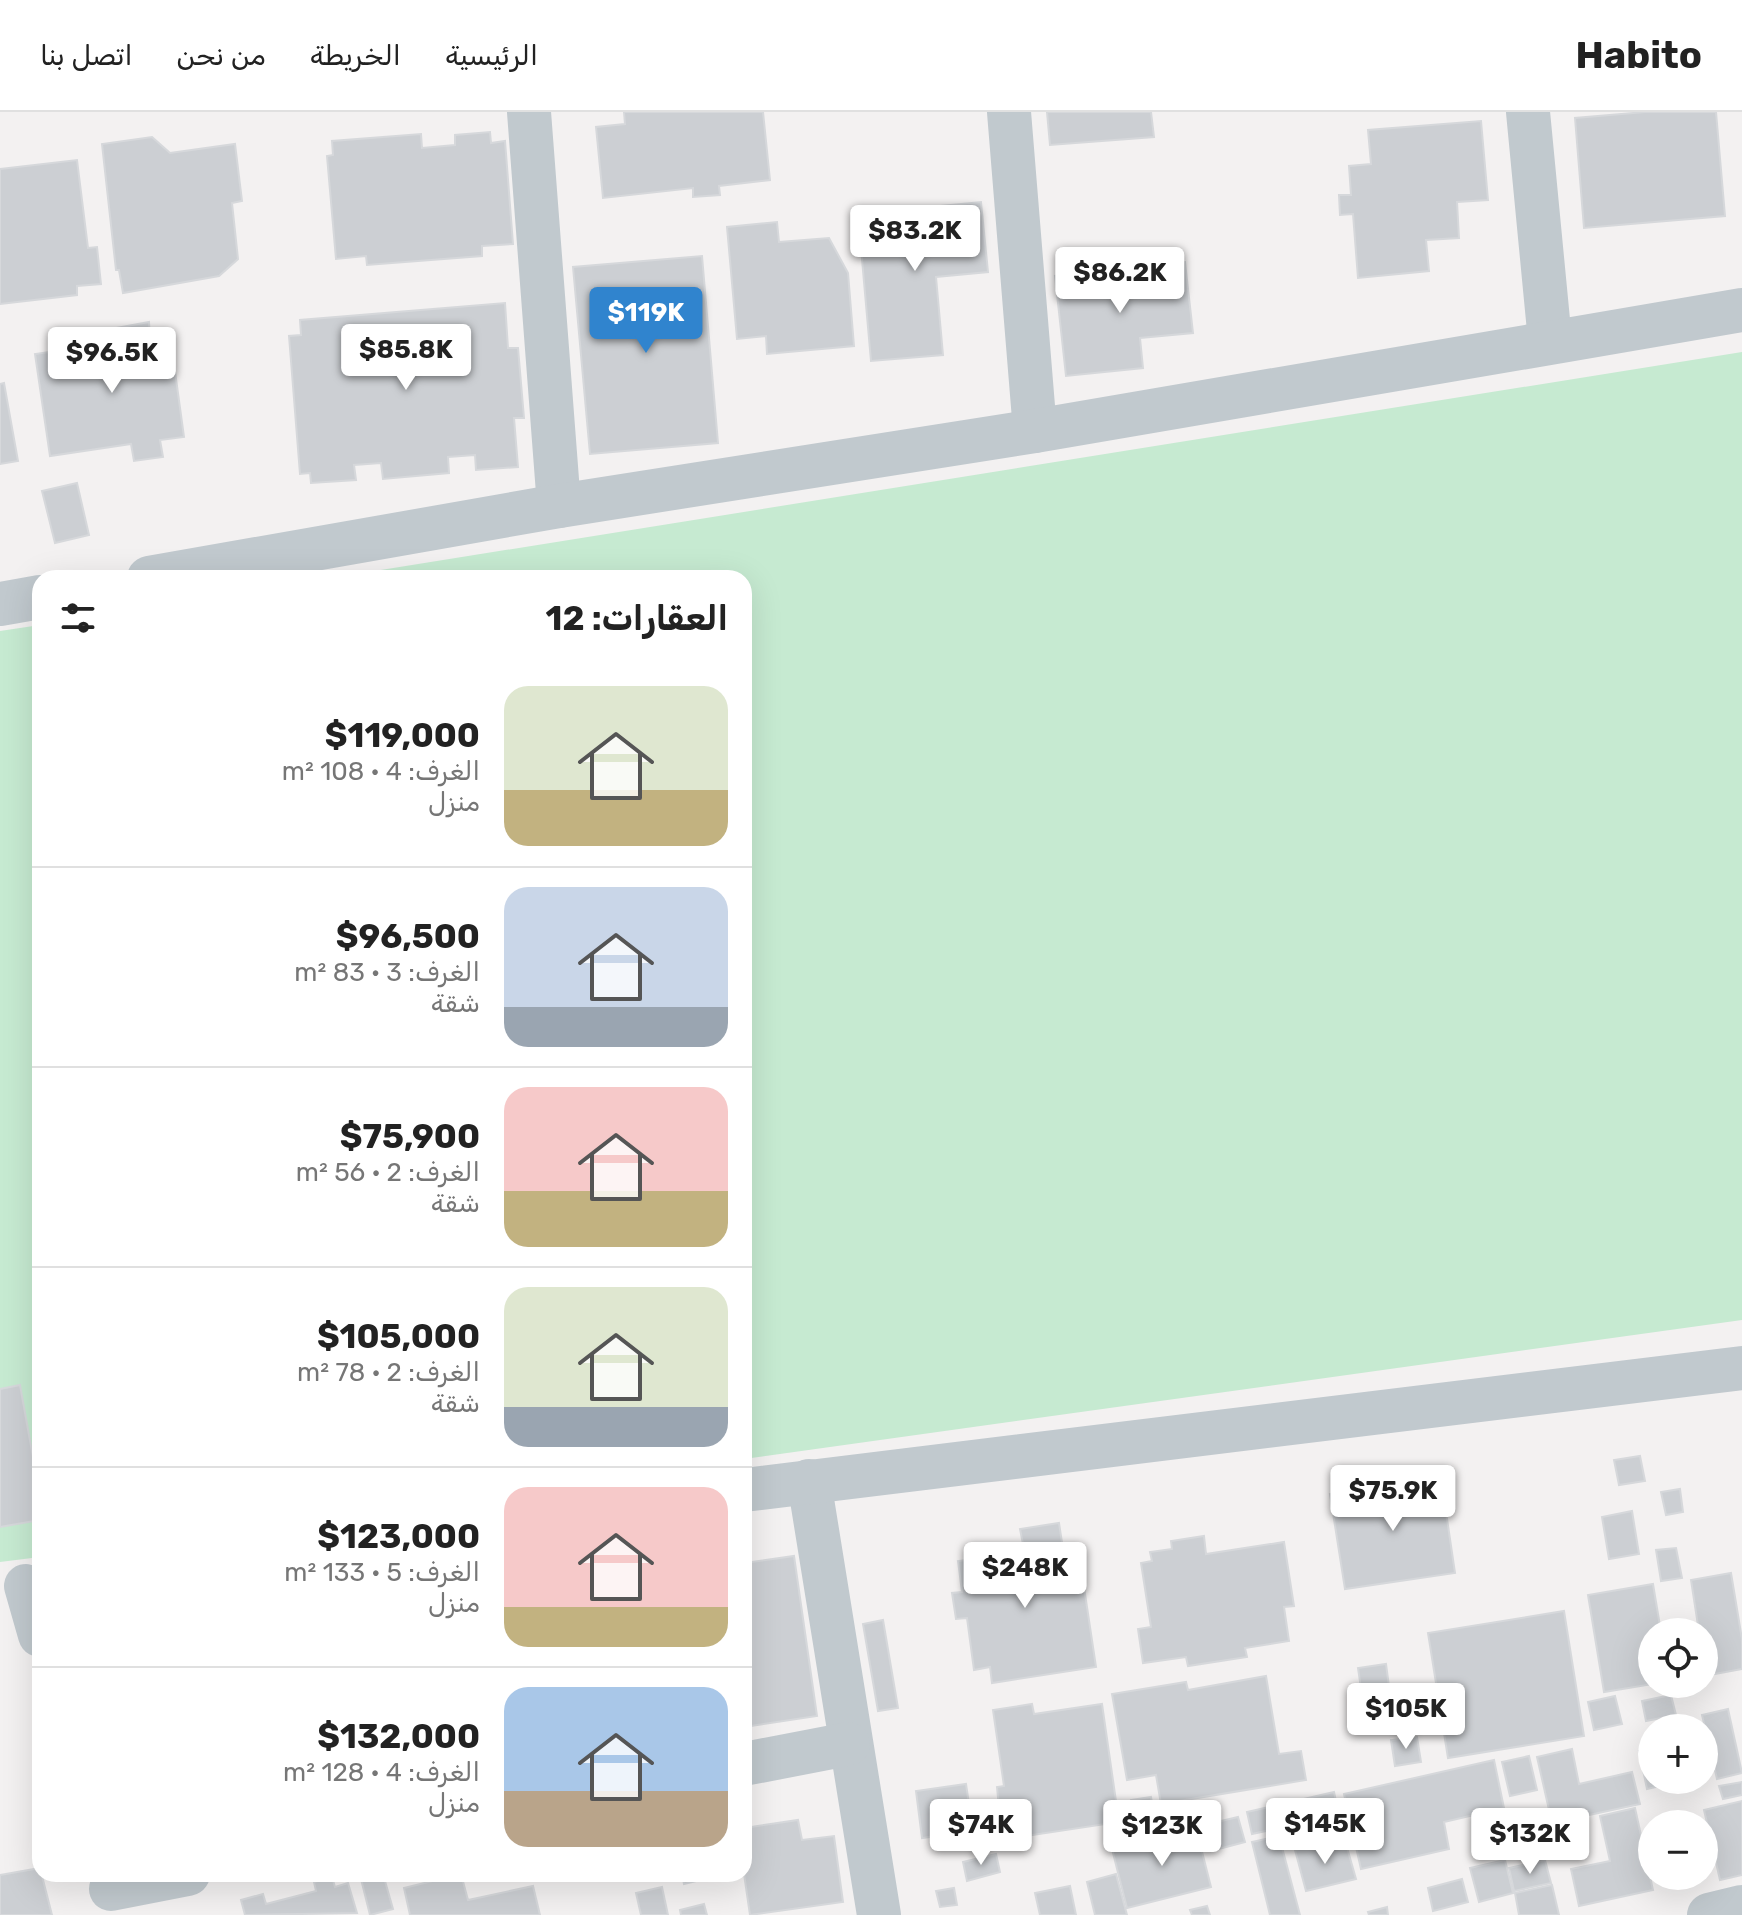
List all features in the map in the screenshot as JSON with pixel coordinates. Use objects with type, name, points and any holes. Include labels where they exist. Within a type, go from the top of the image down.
[{"type":"street","points":[[529,112],[559,506]]},
{"type":"street","points":[[1009,112],[1035,431]]},
{"type":"street","points":[[1528,112],[1550,341]]},
{"type":"street","points":[[195,570],[559,506],[1035,431],[1742,310]]},
{"type":"street","points":[[0,604],[32,598]]},
{"type":"street","points":[[752,1489],[1742,1368]]},
{"type":"street","points":[[809,1481],[848,1744],[879,1915]]},
{"type":"street","points":[[22,1586],[32,1613]]},
{"type":"street","points":[[752,1762],[848,1744]]},
{"type":"street","points":[[112,1893],[156,1882]]},
{"type":"street","points":[[1709,1915],[1742,1907]]},
{"type":"green space","points":[[1742,352],[1742,1320],[752,1458],[752,570],[381,570]]},
{"type":"green space","points":[[32,626],[32,1558],[0,1562],[0,631]]},
{"type":"building","points":[[624,112],[763,112],[770,180],[719,186],[720,195],[693,197],[693,188],[603,198],[596,127],[625,124]]},
{"type":"building","points":[[1047,112],[1151,112],[1154,137],[1050,145]]},
{"type":"building","points":[[1645,112],[1716,112],[1725,216],[1584,228],[1575,118]]},
{"type":"building","points":[[1481,121],[1488,200],[1457,202],[1459,238],[1426,240],[1429,271],[1358,278],[1353,214],[1340,215],[1339,195],[1351,195],[1349,166],[1371,164],[1368,130]]},
{"type":"building","points":[[490,132],[491,143],[505,141],[513,244],[482,246],[482,256],[367,265],[366,256],[336,259],[327,156],[333,155],[332,141],[421,134],[422,148],[455,145],[455,135]]},
{"type":"building","points":[[152,137],[170,153],[235,144],[242,201],[232,203],[238,259],[219,276],[123,293],[119,270],[116,270],[102,144]]},
{"type":"building","points":[[77,160],[88,248],[97,247],[101,284],[77,286],[77,295],[0,304],[0,169]]},
{"type":"building","points":[[981,202],[988,272],[936,277],[943,355],[871,361],[858,214]]},
{"type":"building","points":[[777,222],[779,242],[829,238],[848,273],[854,346],[767,354],[766,336],[737,339],[727,227]]},
{"type":"building","points":[[702,256],[718,443],[590,454],[573,267]]},
{"type":"building","points":[[1185,262],[1193,333],[1140,338],[1143,368],[1066,376],[1055,276]]},
{"type":"building","points":[[505,303],[508,348],[518,348],[524,418],[514,418],[518,467],[476,470],[475,455],[448,457],[449,473],[383,479],[381,463],[354,465],[356,480],[311,483],[310,473],[300,474],[289,336],[301,335],[300,320]]},
{"type":"building","points":[[149,322],[150,338],[170,335],[184,437],[160,440],[163,457],[134,461],[131,444],[50,456],[35,354],[118,342],[116,328]]},
{"type":"building","points":[[4,383],[18,461],[0,464],[0,384]]},
{"type":"building","points":[[77,483],[89,535],[55,543],[42,491]]},
{"type":"building","points":[[20,1385],[32,1452],[32,1521],[0,1527],[0,1389]]},
{"type":"building","points":[[1640,1456],[1645,1481],[1619,1485],[1614,1460]]},
{"type":"building","points":[[1441,1478],[1455,1573],[1345,1589],[1330,1494]]},
{"type":"building","points":[[1680,1489],[1683,1512],[1666,1515],[1661,1492]]},
{"type":"building","points":[[1632,1511],[1639,1554],[1609,1559],[1602,1517]]},
{"type":"building","points":[[1059,1523],[1069,1588],[1084,1587],[1096,1667],[992,1683],[990,1667],[974,1670],[967,1618],[956,1619],[952,1593],[962,1592],[958,1561],[1011,1554],[1010,1547],[1023,1544],[1020,1529]]},
{"type":"building","points":[[1204,1536],[1206,1554],[1284,1542],[1294,1606],[1284,1607],[1289,1641],[1245,1648],[1247,1657],[1188,1666],[1186,1657],[1143,1663],[1138,1629],[1151,1627],[1141,1563],[1152,1561],[1150,1552],[1172,1549],[1171,1541]]},
{"type":"building","points":[[1676,1548],[1682,1578],[1661,1581],[1656,1550]]},
{"type":"building","points":[[794,1556],[817,1716],[752,1726],[752,1562]]},
{"type":"building","points":[[1731,1573],[1742,1639],[1742,1669],[1718,1673],[1718,1618],[1697,1618],[1691,1580]]},
{"type":"building","points":[[1653,1584],[1659,1618],[1638,1618],[1638,1686],[1604,1692],[1588,1595]]},
{"type":"building","points":[[1564,1611],[1584,1736],[1448,1758],[1428,1633]]},
{"type":"building","points":[[883,1620],[898,1708],[878,1711],[863,1624]]},
{"type":"building","points":[[1386,1664],[1390,1694],[1422,1689],[1427,1721],[1367,1729],[1358,1668]]},
{"type":"building","points":[[1266,1676],[1279,1754],[1301,1751],[1306,1780],[1161,1804],[1156,1775],[1127,1780],[1112,1694],[1186,1682],[1188,1690]]},
{"type":"building","points":[[1615,1696],[1622,1724],[1594,1730],[1588,1702]]},
{"type":"building","points":[[1672,1698],[1676,1714],[1645,1714],[1642,1701]]},
{"type":"building","points":[[1032,1704],[1034,1714],[1102,1704],[1119,1822],[1012,1838],[1008,1807],[999,1808],[997,1787],[1004,1786],[993,1710]]},
{"type":"building","points":[[1728,1709],[1742,1773],[1718,1779],[1718,1714],[1706,1714]]},
{"type":"building","points":[[1417,1737],[1421,1762],[1395,1766],[1391,1740]]},
{"type":"building","points":[[1572,1749],[1579,1784],[1632,1772],[1640,1804],[1552,1823],[1537,1757]]},
{"type":"building","points":[[1529,1756],[1537,1790],[1510,1796],[1502,1762]]},
{"type":"building","points":[[1494,1760],[1504,1808],[1444,1822],[1449,1849],[1361,1869],[1344,1794]]},
{"type":"building","points":[[1742,1782],[1742,1795],[1723,1799],[1719,1786]]},
{"type":"building","points":[[966,1784],[973,1831],[922,1838],[916,1791]]},
{"type":"building","points":[[1334,1792],[1339,1815],[1252,1834],[1247,1812]]},
{"type":"building","points":[[1151,1797],[1154,1815],[1180,1811],[1182,1827],[1136,1834],[1131,1800]]},
{"type":"building","points":[[1742,1801],[1742,1875],[1720,1880],[1718,1810],[1704,1810]]},
{"type":"building","points":[[1635,1808],[1638,1822],[1638,1890],[1653,1890],[1579,1906],[1571,1869],[1610,1861],[1600,1816]]},
{"type":"building","points":[[1238,1817],[1245,1842],[1211,1851],[1204,1825]]},
{"type":"building","points":[[798,1820],[802,1840],[834,1836],[843,1902],[750,1915],[745,1882],[752,1882],[752,1827]]},
{"type":"building","points":[[1196,1828],[1211,1887],[1127,1908],[1112,1849]]},
{"type":"building","points":[[1279,1836],[1300,1915],[1270,1915],[1252,1842]]},
{"type":"building","points":[[1327,1842],[1329,1849],[1346,1844],[1356,1879],[1306,1891],[1295,1850]]},
{"type":"building","points":[[996,1854],[1000,1872],[967,1881],[963,1862]]},
{"type":"building","points":[[1505,1860],[1513,1893],[1479,1902],[1470,1868]]},
{"type":"building","points":[[1545,1860],[1551,1883],[1514,1891],[1509,1868]]},
{"type":"building","points":[[32,1869],[32,1882],[44,1882],[52,1915],[0,1915],[0,1875]]},
{"type":"building","points":[[1116,1874],[1127,1915],[1095,1915],[1087,1882]]},
{"type":"building","points":[[1462,1879],[1468,1902],[1433,1911],[1428,1888]]},
{"type":"building","points":[[314,1882],[334,1882],[335,1887],[348,1883],[357,1913],[245,1915],[241,1900],[263,1894],[266,1904],[316,1891]]},
{"type":"building","points":[[362,1882],[385,1882],[393,1909],[370,1915]]},
{"type":"building","points":[[428,1882],[463,1882],[468,1900],[533,1886],[540,1915],[410,1915],[404,1888]]},
{"type":"building","points":[[1552,1885],[1559,1915],[1519,1915],[1515,1893]]},
{"type":"building","points":[[1070,1886],[1076,1915],[1040,1915],[1035,1893]]},
{"type":"building","points":[[662,1887],[668,1915],[641,1915],[636,1893]]},
{"type":"building","points":[[954,1888],[957,1905],[940,1907],[936,1891]]},
{"type":"building","points":[[704,1904],[707,1915],[681,1915],[680,1910]]},
{"type":"building","points":[[1207,1906],[1210,1915],[1192,1915],[1190,1910]]},
{"type":"building","points":[[1387,1907],[1388,1915],[1369,1915],[1368,1912]]}]
